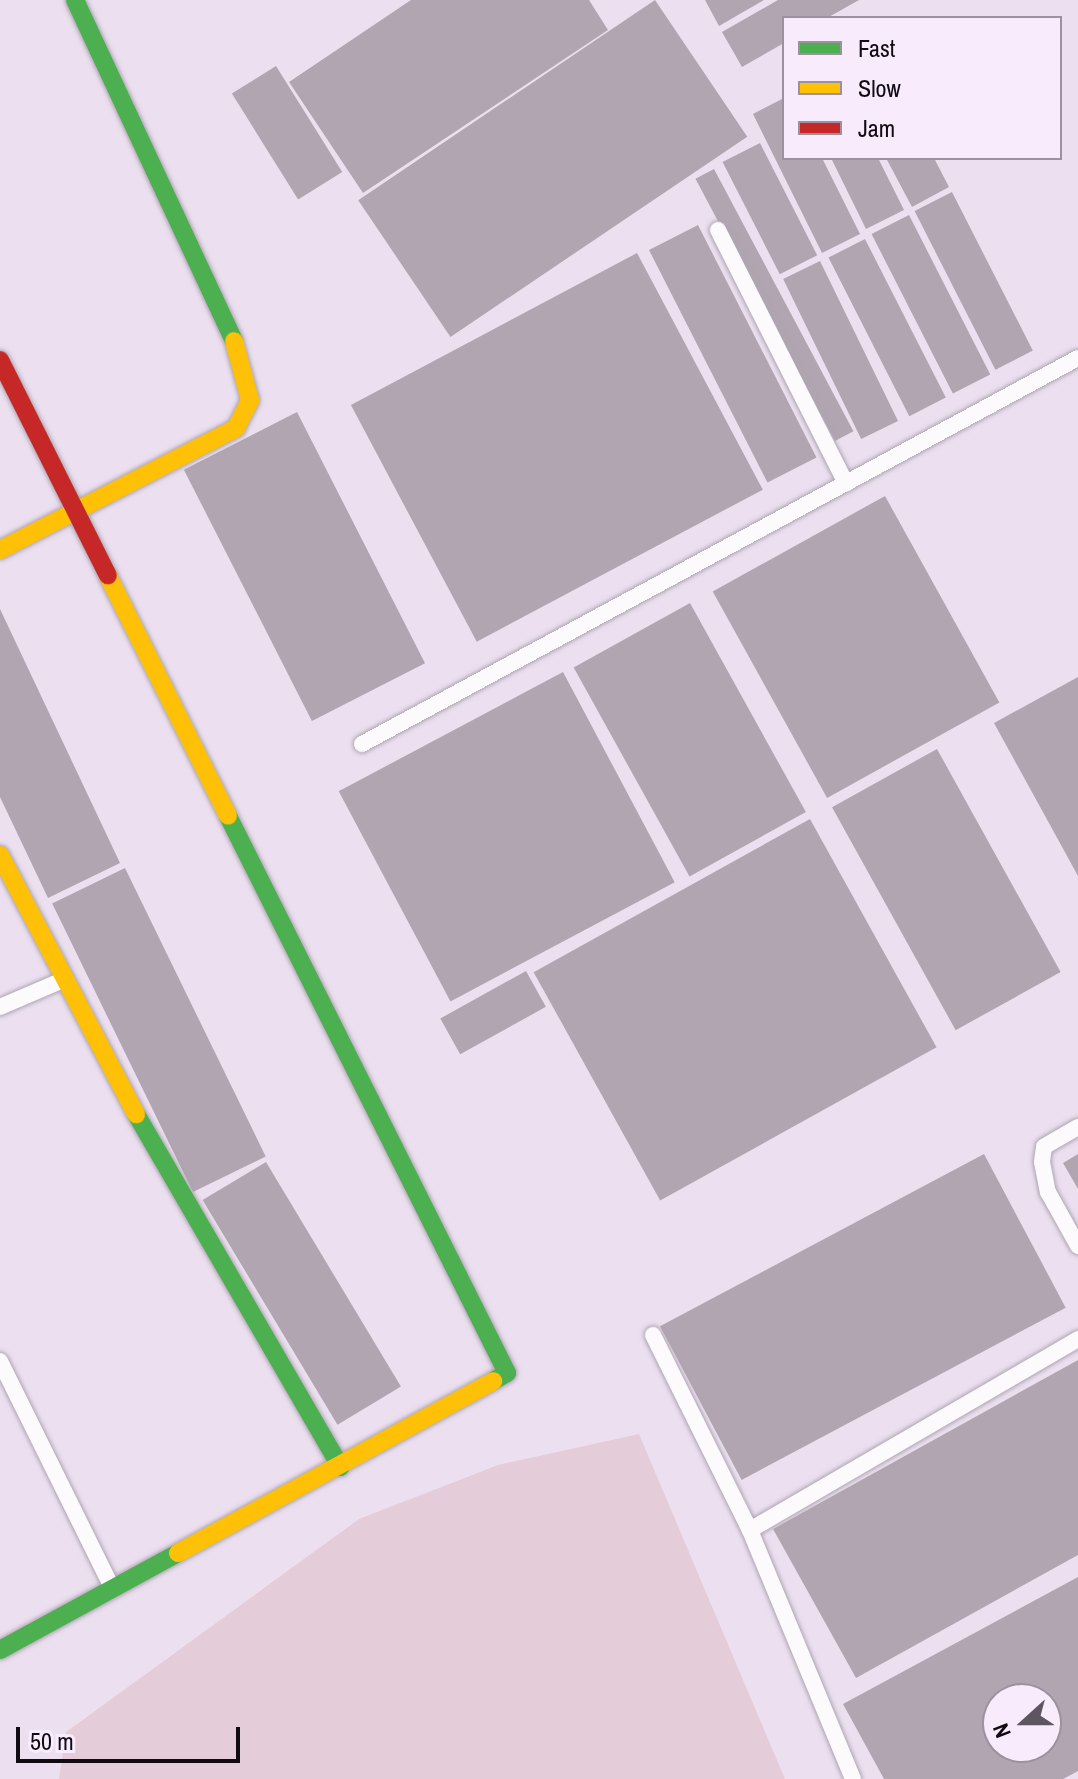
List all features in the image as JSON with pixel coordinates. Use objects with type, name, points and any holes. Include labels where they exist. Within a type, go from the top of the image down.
[{"type":"street","points":[[0,550],[72,516],[236,428],[250,400],[246,367],[75,0]]},
{"type":"street","points":[[0,360],[72,516],[507,1373],[341,1467],[0,1650]]},
{"type":"street","points":[[0,855],[64,979],[341,1467]]},
{"type":"lane","points":[[718,230],[846,483]]},
{"type":"lane","points":[[362,744],[1078,358]]},
{"type":"lane","points":[[0,1007],[64,979]]},
{"type":"lane","points":[[1078,1127],[1044,1147],[1042,1162],[1048,1192],[1078,1246]]},
{"type":"lane","points":[[653,1335],[750,1530],[853,1779]]},
{"type":"lane","points":[[750,1530],[1078,1339]]},
{"type":"lane","points":[[0,1361],[112,1589]]},
{"type":"shaded area","points":[[639,1434],[785,1779],[59,1779],[66,1732],[359,1519],[498,1465]]},
{"type":"building","points":[[411,0],[589,0],[608,30],[363,193],[289,82]]},
{"type":"building","points":[[655,0],[747,137],[450,337],[358,200]]},
{"type":"building","points":[[705,0],[764,0],[719,26]]},
{"type":"building","points":[[778,0],[859,0],[831,16],[782,16],[782,44],[742,67],[722,32]]},
{"type":"building","points":[[276,66],[342,172],[298,200],[232,94]]},
{"type":"building","points":[[782,99],[782,160],[823,160],[860,234],[822,253],[753,114]]},
{"type":"building","points":[[760,143],[817,255],[780,274],[723,162]]},
{"type":"building","points":[[832,160],[879,160],[904,210],[866,229]]},
{"type":"building","points":[[887,160],[935,160],[949,187],[912,207]]},
{"type":"building","points":[[714,169],[853,431],[835,441],[695,179]]},
{"type":"building","points":[[952,192],[1033,351],[995,370],[915,211]]},
{"type":"building","points":[[909,215],[990,374],[953,394],[872,234]]},
{"type":"building","points":[[698,225],[816,458],[767,483],[649,250]]},
{"type":"building","points":[[865,239],[946,398],[909,416],[828,258]]},
{"type":"building","points":[[637,253],[763,490],[477,642],[351,405]]},
{"type":"building","points":[[820,261],[898,421],[861,439],[783,279]]},
{"type":"building","points":[[297,412],[425,663],[312,721],[184,470]]},
{"type":"building","points":[[885,496],[999,702],[827,798],[713,592]]},
{"type":"building","points":[[690,603],[806,812],[690,877],[574,667]]},
{"type":"building","points":[[0,609],[120,863],[48,898],[0,797]]},
{"type":"building","points":[[563,672],[675,882],[450,1001],[339,791]]},
{"type":"building","points":[[1078,677],[1078,876],[994,723]]},
{"type":"building","points":[[937,749],[1061,972],[956,1030],[832,807]]},
{"type":"building","points":[[810,819],[937,1047],[660,1200],[534,972]]},
{"type":"building","points":[[125,868],[266,1157],[193,1192],[52,904]]},
{"type":"building","points":[[526,971],[546,1007],[460,1054],[440,1019]]},
{"type":"building","points":[[984,1154],[1066,1308],[742,1480],[660,1326]]},
{"type":"building","points":[[1078,1154],[1078,1189],[1063,1163]]},
{"type":"building","points":[[266,1162],[401,1387],[338,1425],[203,1200]]},
{"type":"building","points":[[1078,1360],[1078,1555],[856,1678],[773,1529]]},
{"type":"building","points":[[1078,1577],[1078,1771],[1063,1779],[884,1779],[843,1704]]},
{"type":"traffic: fast","points":[[75,0],[234,341]]},
{"type":"traffic: fast","points":[[228,816],[507,1373],[493,1381]]},
{"type":"traffic: fast","points":[[136,1114],[341,1467]]},
{"type":"traffic: fast","points":[[0,1650],[178,1553]]},
{"type":"traffic: slow","points":[[0,550],[236,428],[250,400],[234,341]]},
{"type":"traffic: slow","points":[[108,576],[228,816]]},
{"type":"traffic: slow","points":[[0,855],[136,1114]]},
{"type":"traffic: slow","points":[[178,1553],[493,1381]]},
{"type":"traffic: jam","points":[[0,360],[108,576]]}]
